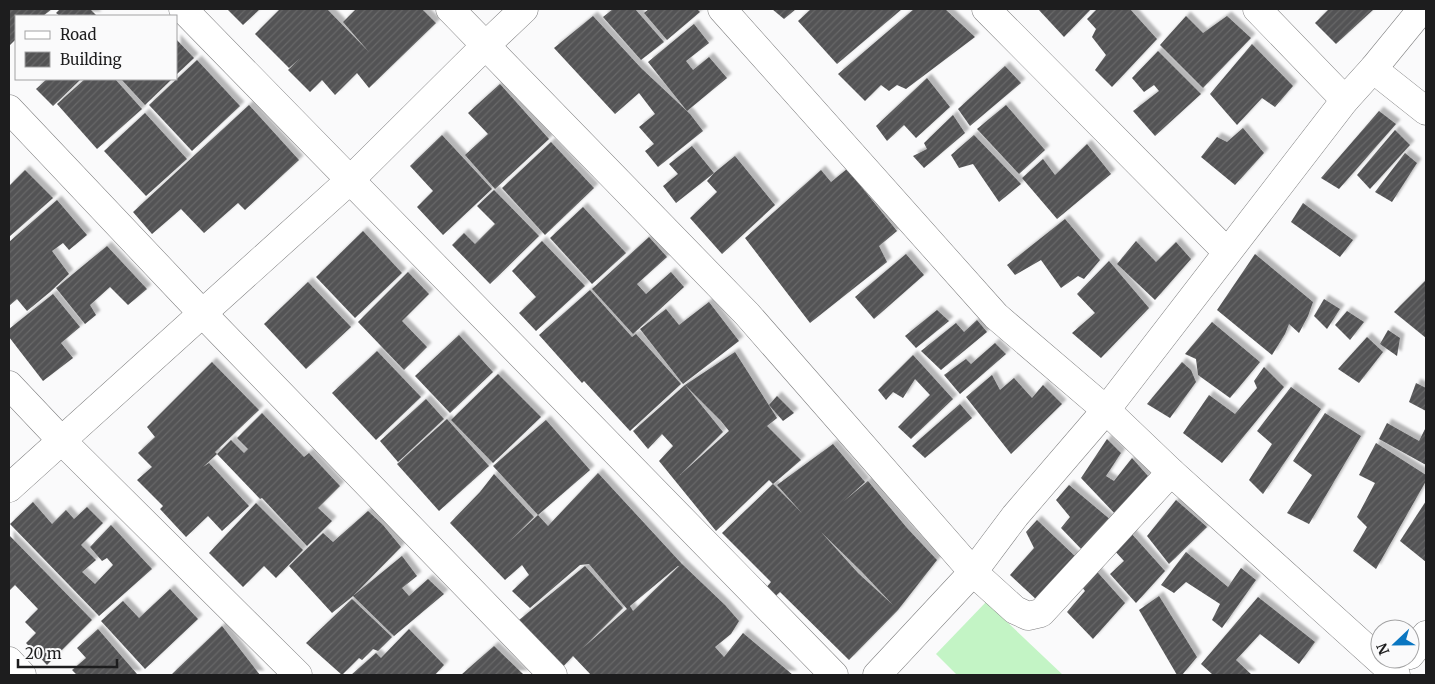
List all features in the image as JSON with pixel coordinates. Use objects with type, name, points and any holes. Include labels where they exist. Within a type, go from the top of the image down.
[{"type":"street","points":[[183,9],[834,675]]},
{"type":"street","points":[[450,9],[747,314],[972,572],[1015,610],[1028,616],[1041,613],[1171,472]]},
{"type":"street","points":[[9,488],[350,181],[524,9]]},
{"type":"street","points":[[722,9],[996,316],[1106,410],[1171,472],[1370,639]]},
{"type":"street","points":[[986,9],[1228,252]]},
{"type":"street","points":[[1257,9],[1345,100]]},
{"type":"street","points":[[877,675],[972,572],[1015,516],[1106,410],[1345,100],[1422,9]]},
{"type":"street","points":[[1373,69],[1426,111]]},
{"type":"street","points":[[9,110],[203,314],[553,675]]},
{"type":"street","points":[[9,385],[62,441],[298,675]]},
{"type":"street","points":[[9,661],[22,675]]},
{"type":"green space","points":[[986,602],[1063,675],[957,675],[936,654]]},
{"type":"building","points":[[9,9],[52,9],[44,15],[15,15],[15,40],[9,46]]},
{"type":"building","points":[[60,9],[90,9],[96,15],[59,15],[56,13]]},
{"type":"building","points":[[227,9],[260,9],[243,25]]},
{"type":"building","points":[[280,9],[327,9],[369,52],[343,22],[356,9],[422,9],[436,23],[369,88],[357,73],[335,95],[322,80],[310,92],[288,70],[300,58],[289,68],[255,34]]},
{"type":"building","points":[[613,9],[635,9],[664,42],[641,60],[603,17]]},
{"type":"building","points":[[649,9],[697,9],[700,12],[667,40],[644,13]]},
{"type":"building","points":[[772,9],[796,9],[784,19]]},
{"type":"building","points":[[811,9],[902,9],[837,64],[798,21]]},
{"type":"building","points":[[914,9],[945,9],[975,37],[906,89],[897,85],[889,91],[881,85],[865,101],[838,74]]},
{"type":"building","points":[[1038,9],[1091,9],[1064,37]]},
{"type":"building","points":[[1097,9],[1130,9],[1157,39],[1112,87],[1095,70],[1106,55],[1092,37],[1096,29],[1087,19]]},
{"type":"building","points":[[1329,9],[1374,9],[1336,44],[1315,23]]},
{"type":"building","points":[[593,16],[641,68],[690,114],[703,131],[658,167],[645,151],[654,144],[639,127],[655,114],[639,93],[615,114],[554,48]]},
{"type":"building","points":[[1186,16],[1203,33],[1227,16],[1251,38],[1203,88],[1160,45]]},
{"type":"building","points":[[694,24],[709,43],[686,61],[693,70],[709,57],[727,78],[687,111],[648,62]]},
{"type":"building","points":[[178,41],[194,58],[178,73]]},
{"type":"building","points":[[1252,44],[1293,86],[1275,107],[1262,98],[1237,125],[1210,94]]},
{"type":"building","points":[[1158,51],[1201,94],[1155,136],[1133,111],[1159,91],[1154,85],[1144,92],[1132,78]]},
{"type":"building","points":[[197,60],[240,106],[192,151],[149,105],[176,80],[178,80],[178,78]]},
{"type":"building","points":[[1005,66],[1021,83],[970,126],[958,109]]},
{"type":"building","points":[[927,78],[950,107],[916,138],[904,125],[887,141],[876,126]]},
{"type":"building","points":[[46,80],[80,80],[53,106],[36,89]]},
{"type":"building","points":[[84,80],[116,80],[142,109],[97,149],[57,104]]},
{"type":"building","points":[[122,80],[171,80],[145,105]]},
{"type":"building","points":[[500,84],[549,139],[495,189],[465,155],[488,134],[468,113]]},
{"type":"building","points":[[249,105],[299,160],[245,210],[238,203],[204,233],[181,209],[152,234],[133,212]]},
{"type":"building","points":[[1006,105],[1045,150],[1019,174],[977,129]]},
{"type":"building","points":[[1379,111],[1396,124],[1339,189],[1321,178]]},
{"type":"building","points":[[145,113],[187,159],[146,196],[104,151]]},
{"type":"building","points":[[953,115],[965,133],[924,168],[913,156],[927,149],[924,143]]},
{"type":"building","points":[[1243,128],[1264,153],[1235,185],[1201,157],[1217,137],[1227,142]]},
{"type":"building","points":[[1395,130],[1410,145],[1370,189],[1357,175]]},
{"type":"building","points":[[442,135],[492,189],[443,235],[417,207],[433,191],[410,166]]},
{"type":"building","points":[[974,135],[1021,184],[999,202],[973,164],[959,168],[951,155]]},
{"type":"building","points":[[551,142],[594,188],[545,235],[502,188]]},
{"type":"building","points":[[1087,144],[1111,174],[1057,219],[1022,178],[1043,159],[1055,175]]},
{"type":"building","points":[[692,146],[714,173],[676,203],[663,186],[678,174],[669,164]]},
{"type":"building","points":[[1405,153],[1417,163],[1392,202],[1375,192]]},
{"type":"building","points":[[735,156],[775,205],[722,254],[690,218],[717,192],[707,181]]},
{"type":"building","points":[[847,169],[897,231],[879,246],[887,262],[810,323],[745,238],[821,170],[831,182]]},
{"type":"building","points":[[25,170],[53,198],[9,237],[9,186]]},
{"type":"building","points":[[494,190],[539,236],[490,284],[452,245],[464,233],[475,244],[495,224],[477,206]]},
{"type":"building","points":[[57,200],[87,235],[69,250],[63,243],[52,251],[69,274],[50,292],[27,311],[17,299],[9,306],[9,242]]},
{"type":"building","points":[[1303,203],[1353,240],[1340,257],[1291,222]]},
{"type":"building","points":[[583,207],[626,253],[592,284],[550,238]]},
{"type":"building","points":[[1065,219],[1100,260],[1084,279],[1078,276],[1061,288],[1041,260],[1015,275],[1007,265]]},
{"type":"building","points":[[363,231],[402,273],[355,318],[316,277]]},
{"type":"building","points":[[649,237],[667,257],[637,284],[646,294],[671,272],[684,287],[633,334],[592,289]]},
{"type":"building","points":[[542,241],[585,286],[536,331],[519,313],[536,297],[512,271]]},
{"type":"building","points":[[1136,241],[1156,262],[1176,242],[1191,259],[1155,300],[1117,264]]},
{"type":"building","points":[[107,246],[147,289],[128,305],[110,287],[90,305],[96,315],[85,324],[56,288]]},
{"type":"building","points":[[906,254],[924,275],[874,319],[855,297]]},
{"type":"building","points":[[1255,254],[1313,302],[1299,333],[1289,324],[1272,355],[1217,310]]},
{"type":"building","points":[[1109,261],[1149,308],[1101,358],[1072,333],[1095,313],[1077,294]]},
{"type":"building","points":[[408,272],[429,294],[402,321],[427,347],[404,370],[358,322]]},
{"type":"building","points":[[1426,280],[1426,338],[1394,312]]},
{"type":"building","points":[[308,282],[351,327],[306,369],[264,324]]},
{"type":"building","points":[[590,290],[632,337],[636,334],[681,384],[630,431],[584,381],[582,383],[539,335]]},
{"type":"building","points":[[53,294],[80,327],[61,343],[73,358],[43,381],[9,337],[9,329]]},
{"type":"building","points":[[1324,299],[1340,309],[1327,329],[1314,316]]},
{"type":"building","points":[[709,302],[739,341],[683,384],[640,329],[666,309],[679,325]]},
{"type":"building","points":[[937,310],[949,321],[916,348],[905,336]]},
{"type":"building","points":[[1347,311],[1364,322],[1350,340],[1335,325]]},
{"type":"building","points":[[977,320],[987,332],[941,370],[921,351],[956,323],[964,332]]},
{"type":"building","points":[[1212,322],[1260,362],[1230,398],[1198,375],[1196,359],[1185,354]]},
{"type":"building","points":[[1388,330],[1400,338],[1397,356],[1380,344]]},
{"type":"building","points":[[459,335],[493,372],[450,413],[415,376]]},
{"type":"building","points":[[1367,337],[1383,352],[1359,383],[1338,369]]},
{"type":"building","points":[[995,343],[1006,354],[960,394],[944,375],[966,359],[971,364]]},
{"type":"building","points":[[377,351],[421,397],[376,440],[332,393]]},
{"type":"building","points":[[735,352],[777,418],[767,426],[801,460],[773,484],[769,480],[716,531],[659,461],[673,446],[662,434],[648,449],[633,431],[685,385]],"holes":[[[685,385],[729,431],[680,475],[723,432]]]},
{"type":"building","points":[[913,355],[953,399],[911,439],[898,427],[930,395],[915,379],[903,398],[893,392],[886,400],[878,390]]},
{"type":"building","points":[[212,362],[259,410],[215,452],[217,454],[203,467],[209,463],[249,506],[222,531],[208,516],[186,537],[160,509],[163,506],[137,480],[152,467],[138,453],[155,437],[147,427]]},
{"type":"building","points":[[1182,362],[1191,370],[1196,382],[1170,418],[1147,404]]},
{"type":"building","points":[[1264,367],[1284,387],[1222,463],[1183,433],[1209,395],[1235,414],[1257,388],[1254,381]]},
{"type":"building","points":[[498,374],[541,417],[493,463],[451,420]]},
{"type":"building","points":[[992,375],[1000,390],[1014,378],[1032,398],[1043,385],[1062,404],[1011,454],[966,397]]},
{"type":"building","points":[[1416,383],[1426,388],[1426,411],[1409,402]]},
{"type":"building","points":[[1291,387],[1321,409],[1263,494],[1249,480],[1272,444],[1257,431]]},
{"type":"building","points":[[777,396],[794,413],[783,421],[769,405]]},
{"type":"building","points":[[426,399],[444,419],[398,462],[380,441]]},
{"type":"building","points":[[960,404],[972,418],[925,458],[912,446]]},
{"type":"building","points":[[262,413],[304,457],[309,453],[340,486],[318,508],[332,521],[307,546],[217,454],[231,440],[244,453],[248,449],[237,438]]},
{"type":"building","points":[[1325,413],[1361,436],[1309,524],[1287,513],[1312,475],[1293,461]]},
{"type":"building","points":[[447,419],[489,466],[439,511],[397,464]]},
{"type":"building","points":[[546,420],[590,470],[538,515],[493,466]]},
{"type":"building","points":[[1387,423],[1419,441],[1426,427],[1426,465],[1379,439]]},
{"type":"building","points":[[1107,439],[1121,453],[1106,476],[1114,481],[1132,458],[1148,476],[1117,516],[1081,478]]},
{"type":"building","points":[[1376,443],[1426,475],[1426,481],[1376,569],[1353,551],[1367,527],[1357,517],[1375,483],[1359,475]]},
{"type":"building","points":[[833,444],[865,482],[843,502],[868,481],[907,528],[937,560],[898,610],[849,660],[780,592],[767,604],[759,596],[771,582],[722,533],[773,484],[802,513],[777,485]],"holes":[[[821,532],[893,605],[858,573]]]},
{"type":"building","points":[[598,473],[682,564],[739,621],[731,634],[715,647],[724,657],[743,633],[793,675],[591,675],[573,656],[562,668],[519,620],[585,566],[623,608],[583,648],[627,609],[589,564],[580,565],[530,608],[512,591],[529,575],[522,565],[505,580],[450,523],[480,492],[494,474],[534,517],[509,542],[538,515],[548,526]],"holes":[[[679,566],[633,611],[630,606]]]},
{"type":"building","points":[[1069,485],[1112,521],[1085,553],[1061,528],[1070,517],[1056,500]]},
{"type":"building","points":[[1176,500],[1207,527],[1169,564],[1147,536]]},
{"type":"building","points":[[1426,501],[1426,562],[1400,541]]},
{"type":"building","points":[[33,502],[52,524],[66,510],[74,519],[87,507],[103,523],[81,545],[96,560],[82,572],[95,584],[113,565],[107,558],[102,561],[90,547],[111,525],[152,569],[99,616],[10,524]]},
{"type":"building","points":[[256,503],[303,550],[276,578],[264,566],[243,587],[209,553]]},
{"type":"building","points":[[368,511],[383,525],[401,547],[353,596],[332,613],[289,566],[323,533],[333,542]]},
{"type":"building","points":[[1037,520],[1078,559],[1039,602],[1010,575],[1034,548],[1026,532]]},
{"type":"building","points":[[1130,532],[1165,571],[1136,603],[1110,574],[1124,561],[1113,549]]},
{"type":"building","points":[[9,535],[92,620],[47,665],[26,643],[36,633],[25,622],[38,609],[15,585],[9,591]]},
{"type":"building","points":[[1186,552],[1228,587],[1241,568],[1256,580],[1222,628],[1212,620],[1220,604],[1186,582],[1174,593],[1161,585]]},
{"type":"building","points":[[402,556],[417,576],[402,588],[409,596],[428,579],[444,594],[394,636],[353,596]]},
{"type":"building","points":[[1091,565],[1125,603],[1093,639],[1067,612],[1085,591],[1076,579]]},
{"type":"building","points":[[170,589],[198,619],[145,669],[101,621],[123,601],[139,618]]},
{"type":"building","points":[[1159,596],[1197,657],[1182,675],[1177,675],[1139,610]]},
{"type":"building","points":[[1258,597],[1315,642],[1299,664],[1260,634],[1236,660],[1252,675],[1213,675],[1201,664]]},
{"type":"building","points":[[352,599],[392,637],[378,651],[373,649],[362,660],[359,658],[342,675],[306,643]]},
{"type":"building","points":[[222,626],[260,675],[171,675]]},
{"type":"building","points":[[98,629],[136,675],[77,675],[72,670],[86,658],[77,648]]},
{"type":"building","points":[[409,629],[444,665],[435,675],[351,675],[376,653],[381,658]]},
{"type":"building","points":[[494,646],[524,675],[461,675]]}]
